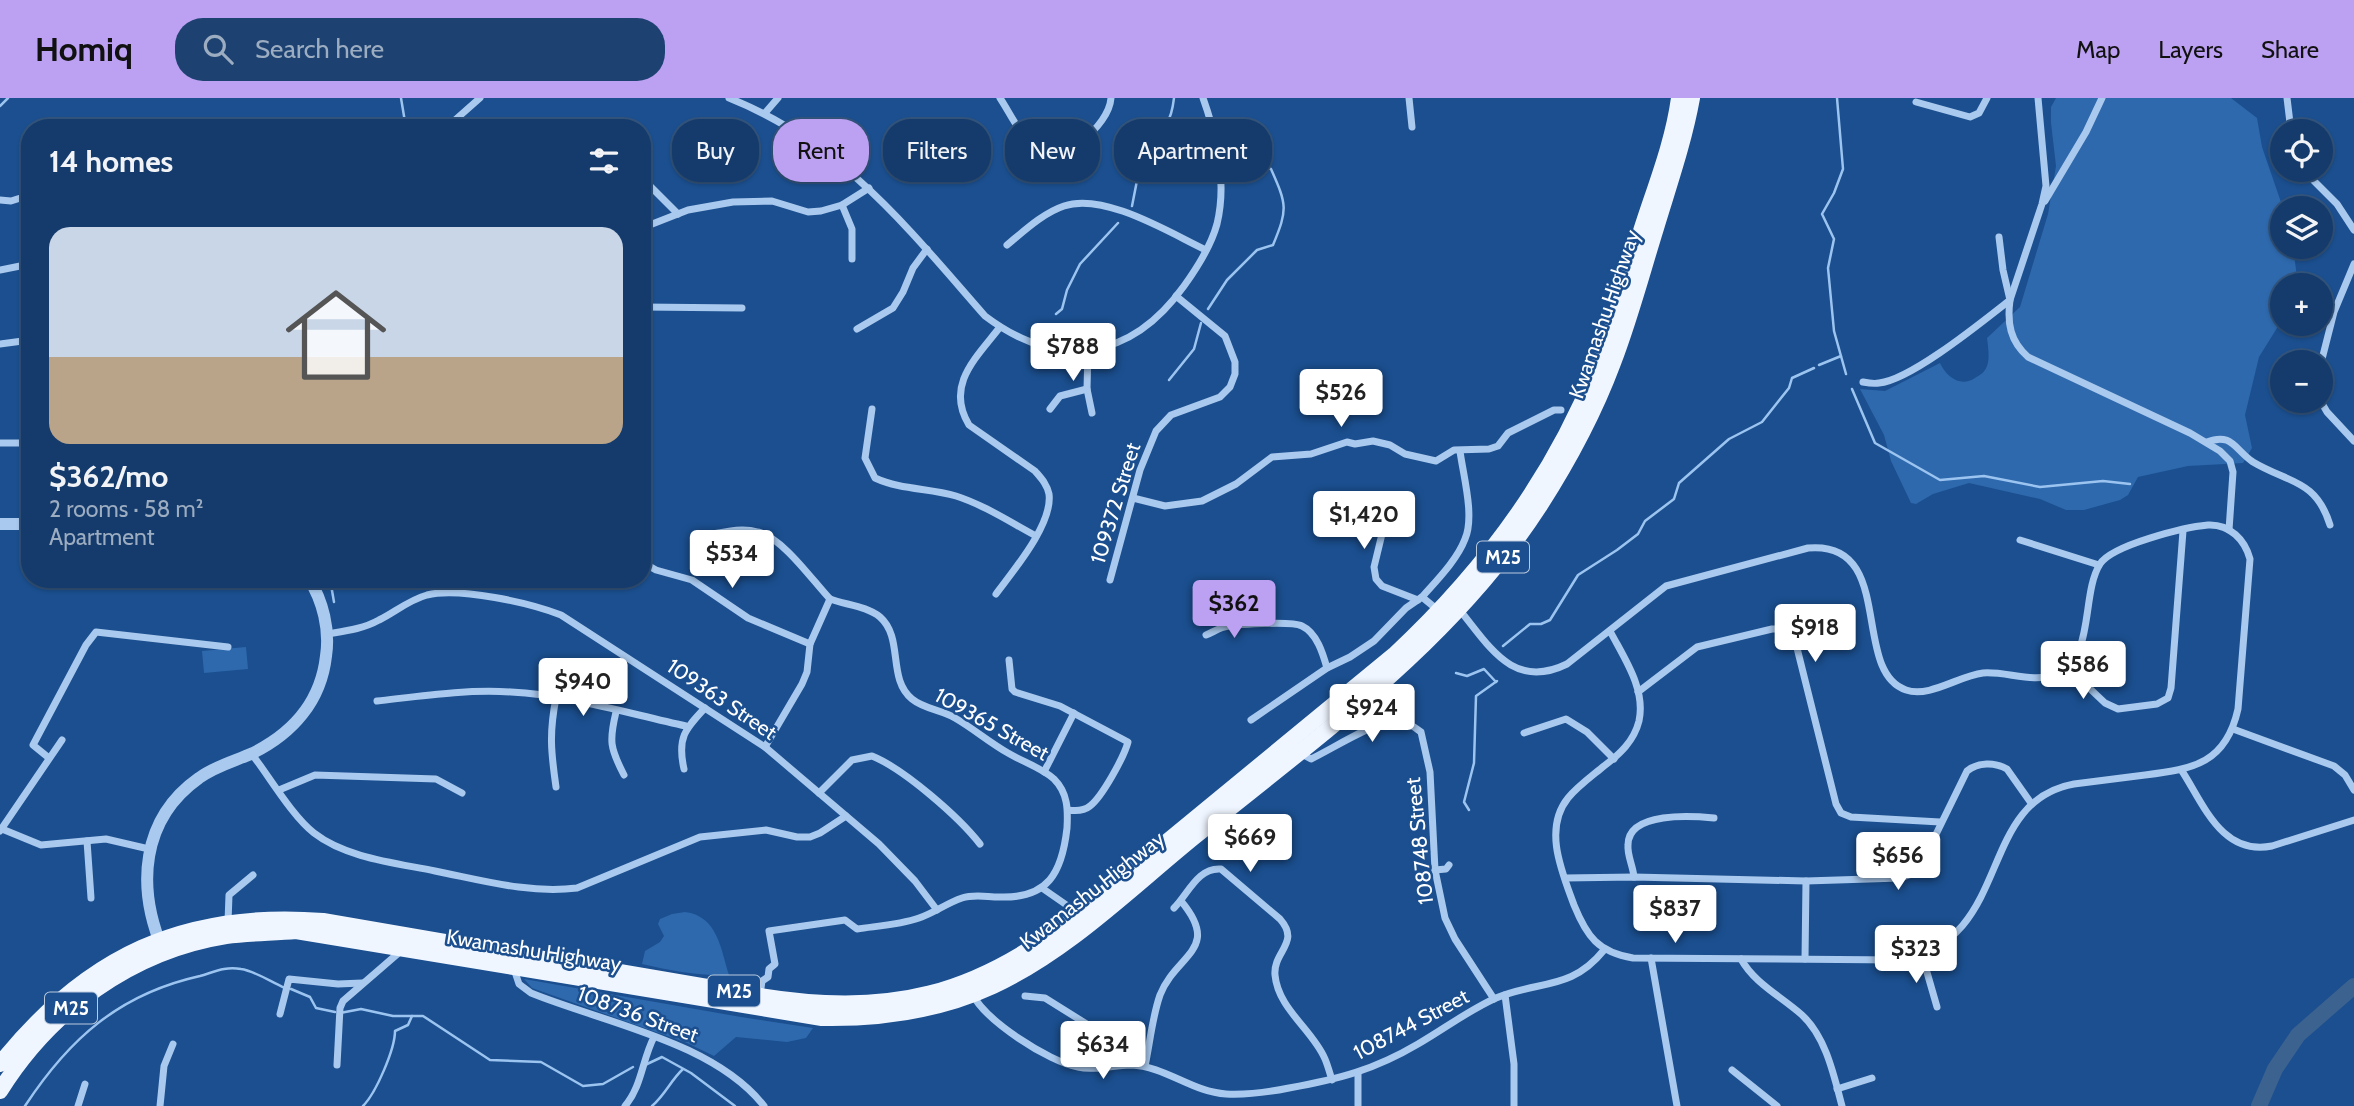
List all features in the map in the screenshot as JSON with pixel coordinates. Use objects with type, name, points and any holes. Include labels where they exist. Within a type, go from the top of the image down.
[{"type":"main road","name":"Kwamashu Highway","points":[[1674,149],[1679,98]]},
{"type":"main road","name":"Kwamashu Highway","points":[[1084,919],[1450,606],[1515,541],[1552,486],[1582,432],[1613,363],[1626,328],[1674,149],[1692,98]]},
{"type":"main road","name":"Kwamashu Highway","points":[[0,1091],[28,1051],[65,1013],[109,980],[180,934],[228,922],[258,918],[323,921],[788,1014],[822,1018],[866,1017],[919,1011],[970,988],[987,974],[1084,919],[1305,756],[1405,664],[1450,606]]},
{"type":"main road","name":"Kwamashu Highway","points":[[0,1065],[36,1022],[76,986],[125,956],[225,936],[296,931],[402,949],[512,960],[794,1001],[856,1005],[970,988]]},
{"type":"street","points":[[456,119],[480,98]]},
{"type":"street","points":[[729,98],[765,113],[808,138],[869,188],[985,316],[1027,342],[1057,351],[1088,349],[1116,343],[1136,334],[1153,321],[1176,296],[1206,250],[1217,226],[1220,180],[1218,153],[1203,98]]},
{"type":"street","points":[[765,113],[778,98]]},
{"type":"street","points":[[1000,98],[1033,145],[1051,151],[1069,147],[1089,136],[1106,116],[1111,98]]},
{"type":"street","points":[[1409,98],[1412,127]]},
{"type":"street","points":[[1916,102],[1970,117],[1979,113],[1987,98]]},
{"type":"street","points":[[2038,98],[2046,179],[2042,204],[2010,300],[2008,312],[2012,338],[2028,357],[2207,442],[2226,456],[2232,466],[2234,482],[2229,530]]},
{"type":"street","points":[[2042,204],[2086,132],[2102,98]]},
{"type":"street","points":[[2287,98],[2290,119]]},
{"type":"street","points":[[2315,182],[2337,204],[2354,230]]},
{"type":"street","points":[[651,187],[678,214]]},
{"type":"street","points":[[651,224],[714,204],[733,202],[772,201],[812,212],[842,205],[869,188]]},
{"type":"street","points":[[0,200],[11,201],[21,198]]},
{"type":"street","points":[[1007,245],[1058,208],[1076,203],[1090,203],[1135,217],[1206,250]]},
{"type":"street","points":[[842,205],[852,229],[852,259]]},
{"type":"street","points":[[1999,237],[2010,300]]},
{"type":"street","points":[[857,329],[893,308],[913,268],[927,249]]},
{"type":"street","points":[[2324,350],[2334,312],[2354,264]]},
{"type":"street","points":[[0,270],[21,266]]},
{"type":"street","name":"109372 Street","points":[[1110,580],[1145,454],[1162,423],[1171,415],[1220,397],[1230,387],[1235,374],[1235,362],[1225,336],[1176,296]]},
{"type":"street","points":[[1863,382],[1878,384],[1894,379],[1930,358],[2010,300]]},
{"type":"street","points":[[651,307],[742,308]]},
{"type":"street","points":[[996,594],[1036,536],[1049,503],[1049,491],[1044,480],[1027,464],[969,425],[962,414],[959,392],[963,379],[1000,327]]},
{"type":"street","points":[[0,344],[21,341]]},
{"type":"street","points":[[1088,349],[1087,389],[1092,413]]},
{"type":"street","points":[[1050,409],[1060,396],[1087,389]]},
{"type":"street","points":[[872,410],[865,458],[875,478],[904,487],[953,495],[1036,536]]},
{"type":"street","points":[[1133,498],[1154,504],[1202,501],[1236,484],[1272,457],[1311,454],[1347,442],[1355,444],[1373,441],[1425,460],[1436,461],[1454,450],[1489,449],[1498,446],[1508,433],[1554,410],[1562,410]]},
{"type":"street","points":[[2328,413],[2354,441]]},
{"type":"street","points":[[2207,442],[2218,438],[2229,441],[2250,460],[2287,476],[2305,488],[2323,505],[2330,525]]},
{"type":"street","points":[[0,443],[21,443]]},
{"type":"street","points":[[1251,720],[1327,668],[1374,641],[1406,608],[1420,598],[1458,552],[1467,531],[1468,509],[1460,450]]},
{"type":"street","points":[[1379,509],[1382,534],[1374,566],[1379,584],[1387,589],[1450,606],[1510,667],[1537,674],[1567,664],[1646,601],[1674,583],[1808,548],[1820,547],[1841,553],[1856,568],[1885,671],[1896,685],[1905,690],[1929,690],[1965,676],[1983,673],[2042,678],[2057,674],[2072,663],[2081,645],[2091,589],[2099,565],[2110,554],[2132,544],[2211,525],[2229,530],[2245,545],[2250,566],[2238,709],[2233,729],[2211,756],[2182,771],[2065,785],[2049,791],[2031,803],[2012,830],[1981,897],[1964,926],[1944,944],[1922,955],[1898,960],[1651,958],[1623,956],[1604,950],[1596,943],[1581,923],[1565,878],[1555,838],[1560,812],[1567,799],[1614,759],[1632,739],[1639,721],[1640,706],[1634,677],[1610,631]]},
{"type":"street","points":[[0,524],[21,524]]},
{"type":"street","points":[[708,534],[732,530],[751,530],[766,534],[792,557],[830,599],[810,644],[807,672],[802,684],[765,747]]},
{"type":"street","points":[[2067,667],[2105,703],[2118,709],[2157,704],[2168,698],[2183,531]]},
{"type":"street","points":[[2020,540],[2099,565]]},
{"type":"street","points":[[651,567],[692,580],[748,618],[810,644]]},
{"type":"street","points":[[162,948],[151,912],[148,890],[149,849],[160,819],[201,776],[279,738],[298,721],[312,701],[326,663],[327,635],[315,588]]},
{"type":"street","name":"109363 Street","points":[[327,635],[363,628],[414,600],[445,593],[467,594],[536,606],[561,615],[765,747],[899,863],[937,911]]},
{"type":"street","name":"109365 Street","points":[[830,599],[868,611],[885,623],[892,637],[899,679],[904,691],[914,701],[954,717],[1011,755],[1044,772],[1062,789],[1068,810]]},
{"type":"street","points":[[1206,635],[1224,627],[1255,624],[1300,625],[1308,630],[1319,645],[1327,668]]},
{"type":"street","points":[[1638,692],[1697,647],[1772,629],[1784,629],[1795,640],[1836,804],[1841,813],[1851,817],[1940,822]]},
{"type":"street","points":[[49,758],[33,744],[86,645],[96,632],[228,646]]},
{"type":"street","points":[[760,996],[762,981],[768,977],[769,969],[775,964],[769,931],[845,920],[857,929],[909,922],[963,898],[1021,896],[1042,888],[1052,878],[1061,862],[1068,810],[1082,810],[1091,806],[1127,747],[1127,741],[1074,713],[1015,692],[1012,689],[1009,660]]},
{"type":"street","points":[[377,701],[485,691],[513,692],[556,698],[686,726]]},
{"type":"street","points":[[556,698],[550,726],[556,787]]},
{"type":"street","points":[[684,769],[681,749],[686,726],[705,708]]},
{"type":"street","points":[[616,712],[612,753],[624,775]]},
{"type":"street","points":[[1044,772],[1074,713]]},
{"type":"street","points":[[1524,733],[1566,719],[1593,737],[1614,759]]},
{"type":"street","name":"108748 Street","points":[[1305,756],[1392,721],[1417,728],[1424,741],[1430,772],[1436,870],[1448,927],[1494,999]]},
{"type":"street","points":[[2233,729],[2334,766],[2345,775],[2354,790]]},
{"type":"street","points":[[62,740],[1,831],[41,845],[106,839],[149,849]]},
{"type":"street","points":[[251,753],[301,821],[333,844],[358,853],[503,885],[564,890],[594,882],[699,837],[766,830],[810,837],[846,817]]},
{"type":"street","points":[[820,793],[852,760],[873,756],[897,770],[958,819],[980,844]]},
{"type":"street","points":[[1565,878],[1806,881],[1892,879],[1915,873],[1967,771],[1977,766],[1998,764],[2007,769],[2031,803]]},
{"type":"street","points":[[2182,771],[2220,830],[2244,846],[2272,846],[2354,820]]},
{"type":"street","points":[[279,790],[315,775],[436,779],[462,793]]},
{"type":"street","points":[[1634,877],[1627,842],[1642,824],[1669,818],[1714,818]]},
{"type":"street","points":[[87,841],[91,898]]},
{"type":"street","points":[[1436,870],[1446,869],[1449,865]]},
{"type":"street","points":[[1174,908],[1202,875],[1214,868],[1221,869],[1285,926],[1289,935],[1276,967],[1277,983],[1292,1013],[1325,1058],[1332,1080]]},
{"type":"street","points":[[228,922],[229,895],[253,875]]},
{"type":"street","points":[[1805,959],[1806,881]]},
{"type":"street","points":[[1042,888],[1084,919]]},
{"type":"street","points":[[1145,1066],[1161,992],[1193,948],[1198,934],[1194,916],[1181,901]]},
{"type":"street","points":[[337,1065],[340,1008],[348,995],[402,949]]},
{"type":"street","name":"108744 Street","points":[[970,988],[978,1004],[990,1018],[1053,1058],[1077,1067],[1145,1066],[1204,1090],[1226,1094],[1272,1091],[1358,1073],[1417,1045],[1494,999],[1574,976],[1593,963],[1604,950]]},
{"type":"street","points":[[1922,955],[1937,1007]]},
{"type":"street","points":[[1651,958],[1677,1106]]},
{"type":"street","points":[[1741,959],[1754,976],[1809,1022],[1821,1043],[1842,1106]]},
{"type":"street","name":"108736 Street","points":[[512,960],[519,984],[526,990],[691,1050],[716,1064],[764,1106]]},
{"type":"street","points":[[280,1014],[289,979],[338,984],[362,983]]},
{"type":"street","points":[[1505,995],[1514,1064],[1514,1106]]},
{"type":"street","points":[[1026,996],[1045,998],[1093,1028],[1098,1036],[1098,1068]]},
{"type":"street","points":[[625,1106],[635,1092],[654,1037]]},
{"type":"street","points":[[160,1106],[164,1089],[164,1066],[173,1044]]},
{"type":"street","points":[[1732,1070],[1777,1106]]},
{"type":"street","points":[[1358,1073],[1358,1106]]},
{"type":"street","points":[[1837,1089],[1872,1077]]},
{"type":"street","points":[[78,1106],[85,1084]]},
{"type":"shaded area","points":[[2056,98],[2231,98],[2257,118],[2262,147],[2270,170],[2270,182],[2274,182],[2279,196],[2270,196],[2270,259],[2295,259],[2296,273],[2270,273],[2272,336],[2259,357],[2245,415],[2252,448],[2243,463],[2188,466],[2138,477],[2128,495],[2120,500],[2084,510],[2066,510],[2040,499],[1969,483],[1933,494],[1916,504],[1911,503],[1891,461],[1884,435],[1860,389],[1885,391],[1940,363],[1950,376],[1964,382],[1979,376],[1985,370],[1988,359],[1987,338],[2020,307],[2048,214],[2056,166],[2051,107]]},
{"type":"shaded area","points":[[246,647],[248,669],[204,673],[202,651]]},
{"type":"shaded area","points":[[685,912],[705,920],[711,927],[720,945],[729,975],[707,975],[642,964],[645,951],[660,942],[664,936],[658,924],[660,919]]},
{"type":"shaded area","points":[[524,979],[813,1028],[806,1038],[787,1042],[736,1037],[714,1056],[687,1043],[532,988]]},
{"type":"waterway","points":[[0,106],[8,98]]},
{"type":"waterway","points":[[401,98],[404,119]]},
{"type":"waterway","points":[[1132,206],[1145,140],[1166,124],[1174,98]]},
{"type":"waterway","points":[[1837,98],[1843,169],[1822,214],[1834,239],[1828,268],[1834,331],[1846,374]]},
{"type":"waterway","points":[[1208,309],[1227,280],[1257,250],[1273,245],[1284,207],[1272,171]]},
{"type":"waterway","points":[[1056,314],[1062,309],[1067,290],[1080,264],[1118,223]]},
{"type":"waterway","points":[[1169,380],[1194,349],[1201,323]]},
{"type":"waterway","points":[[1819,365],[1841,356]]},
{"type":"waterway","points":[[1503,646],[1530,624],[1541,624],[1550,620],[1578,575],[1638,534],[1645,521],[1674,499],[1679,483],[1729,439],[1762,422],[1789,388],[1792,378],[1814,368]]},
{"type":"waterway","points":[[1852,389],[1875,443],[1940,480],[1984,476],[2040,487],[2103,481],[2130,484]]},
{"type":"waterway","points":[[332,588],[334,602]]},
{"type":"waterway","points":[[1456,673],[1467,676],[1484,669],[1496,682]]},
{"type":"waterway","points":[[1469,810],[1464,802],[1474,763],[1476,696],[1497,681]]},
{"type":"waterway","points":[[25,1106],[78,1040],[121,1007],[145,994],[230,968],[252,972],[285,988]]},
{"type":"waterway","points":[[2259,1106],[2275,1069],[2298,1035],[2354,986]]},
{"type":"waterway","points":[[291,989],[310,997],[316,1008],[335,1012]]},
{"type":"waterway","points":[[340,1013],[361,1009],[393,1016],[423,1016],[490,1060],[541,1062],[583,1086],[603,1084],[633,1067]]},
{"type":"waterway","points":[[363,1106],[384,1070],[395,1031],[408,1025],[412,1016]]},
{"type":"waterway","points":[[645,1065],[662,1057],[691,1073],[735,1106]]},
{"type":"waterway","points":[[652,1106],[683,1069]]}]
